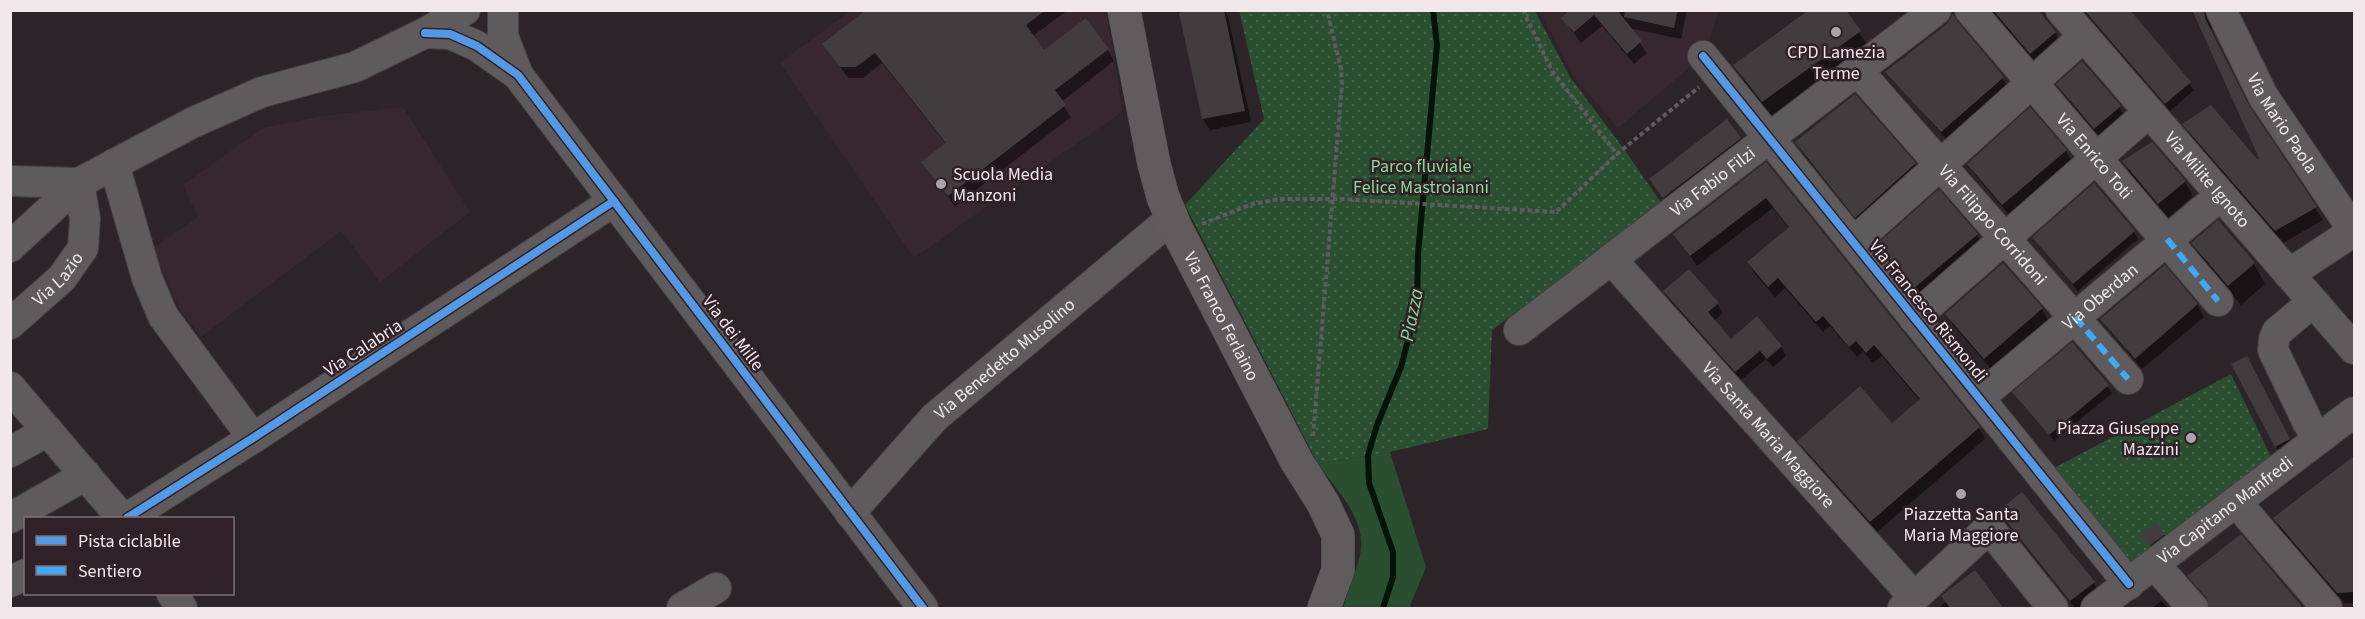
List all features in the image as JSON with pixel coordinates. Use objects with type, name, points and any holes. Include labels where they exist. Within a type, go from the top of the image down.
[{"type":"main road","name":"Via Franco Ferlaino","points":[[1124,10],[1154,164],[1163,197],[1184,222],[1297,462],[1323,503],[1338,536],[1338,570],[1324,609]]},
{"type":"street","points":[[11,246],[79,183],[192,123],[262,92],[355,67],[425,33],[465,10]]},
{"type":"street","points":[[503,10],[503,36],[518,75]]},
{"type":"street","name":"Via Fabio Filzi","points":[[1519,330],[1935,10]]},
{"type":"street","name":"Via Enrico Toti","points":[[1970,10],[2218,301]]},
{"type":"street","name":"Via Milite Ignoto","points":[[2061,10],[2355,349]]},
{"type":"street","name":"Via Mario Paola","points":[[2221,10],[2263,96],[2355,231]]},
{"type":"street","points":[[425,33],[450,34],[477,46],[518,75]]},
{"type":"street","points":[[1854,242],[2083,37]]},
{"type":"street","name":"Via Francesco Rismondi","points":[[1710,64],[2129,584]]},
{"type":"street","name":"Via Filippo Corridoni","points":[[1857,70],[2128,379]]},
{"type":"street","name":"Via dei Mille","points":[[518,75],[923,609]]},
{"type":"street","points":[[1914,318],[2149,112]]},
{"type":"street","points":[[114,164],[147,278],[164,316],[254,438]]},
{"type":"street","points":[[10,181],[79,183]]},
{"type":"street","name":"Via Lazio","points":[[10,324],[62,278],[83,248],[85,219],[79,183]]},
{"type":"street","name":"Via Oberdan","points":[[1979,398],[2221,195]]},
{"type":"street","name":"Via Calabria","points":[[127,517],[254,438],[614,201]]},
{"type":"street","name":"Via Benedetto Musolino","points":[[850,513],[934,418],[1184,222]]},
{"type":"street","points":[[2289,274],[2355,231]]},
{"type":"street","name":"Via Santa Maria Maggiore","points":[[1611,259],[1908,603]]},
{"type":"street","points":[[2313,302],[2277,333],[2273,350],[2308,423],[2320,438]]},
{"type":"street","points":[[12,390],[122,517]]},
{"type":"street","name":"Via Capitano Manfredi","points":[[2096,609],[2355,412]]},
{"type":"street","points":[[10,452],[48,430]]},
{"type":"street","points":[[10,518],[86,475]]},
{"type":"street","points":[[2237,503],[2327,609]]},
{"type":"street","points":[[1908,603],[1989,528],[2053,609]]},
{"type":"street","points":[[2155,565],[2193,609]]},
{"type":"street","points":[[10,582],[24,574]]},
{"type":"street","points":[[682,609],[716,588]]},
{"type":"street","points":[[173,595],[182,609]]},
{"type":"path","points":[[1312,440],[1342,84],[1341,69],[1327,10]]},
{"type":"path","points":[[1522,10],[1552,71],[1617,154]]},
{"type":"path","points":[[1184,222],[1280,199],[1341,199],[1557,212],[1710,64]]},
{"type":"shaded area","name":"Scuola Media Manzoni","points":[[850,11],[1106,11],[1123,111],[914,258],[780,63]]},
{"type":"shaded area","points":[[1540,11],[1719,11],[1703,56],[1618,128],[1573,75]]},
{"type":"shaded area","points":[[403,107],[470,212],[380,282],[341,231],[201,337],[180,310],[152,249],[198,217],[183,185],[263,128],[323,116]]},
{"type":"green space","name":"Parco fluviale Felice Mastroianni","points":[[1239,10],[1535,11],[1570,77],[1662,204],[1492,330],[1488,429],[1390,452],[1318,464],[1185,205],[1264,119]]},
{"type":"green space","points":[[2231,374],[2273,461],[2123,577],[2041,475]]},
{"type":"green space","points":[[1390,452],[1426,567],[1409,608],[1343,608],[1360,555],[1359,530],[1349,506],[1318,464]]},
{"type":"building","points":[[866,10],[1046,10],[1026,25],[1044,50],[1086,18],[1109,49],[1055,90],[1066,105],[948,196],[921,162],[946,143],[875,53],[856,67],[840,67],[822,44]]},
{"type":"building","points":[[1190,10],[1224,10],[1245,111],[1202,119],[1179,13]]},
{"type":"building","points":[[1570,10],[1617,10],[1642,41],[1627,54],[1594,15],[1574,32],[1561,18]]},
{"type":"building","points":[[1625,10],[1678,10],[1674,28],[1624,17]]},
{"type":"building","points":[[1809,10],[1846,10],[1861,31],[1762,102],[1733,65]]},
{"type":"building","points":[[1993,10],[2038,10],[2056,32],[2030,54]]},
{"type":"building","points":[[2084,10],[2130,10],[2191,82],[2165,104]]},
{"type":"building","points":[[2192,10],[2204,10],[2205,18],[2248,104],[2317,207],[2275,231],[2182,124],[2211,105],[2257,159],[2259,158]]},
{"type":"building","points":[[1953,14],[2004,77],[1941,132],[1885,72],[1947,24]]},
{"type":"building","points":[[2082,61],[2121,106],[2094,129],[2056,84]]},
{"type":"building","points":[[1855,94],[1916,163],[1855,218],[1795,142]]},
{"type":"building","points":[[2030,107],[2067,150],[2002,205],[1967,164]]},
{"type":"building","points":[[1727,119],[1741,138],[1663,198],[1649,179]]},
{"type":"building","points":[[2152,142],[2186,181],[2158,204],[2122,161]]},
{"type":"building","points":[[1766,162],[1980,427],[1870,522],[1797,441],[1860,386],[1892,423],[1920,399],[1874,345],[1866,353],[1856,341],[1849,347],[1823,316],[1816,322],[1778,278],[1768,287],[1747,262],[1789,227],[1766,198],[1690,256],[1673,234]]},
{"type":"building","points":[[2094,183],[2135,231],[2073,284],[2032,237]]},
{"type":"building","points":[[1939,189],[1978,234],[1913,289],[1877,244]]},
{"type":"building","points":[[2218,220],[2255,263],[2228,286],[2191,243]]},
{"type":"building","points":[[2003,263],[2043,308],[1984,359],[1945,314]]},
{"type":"building","points":[[2165,265],[2198,304],[2135,359],[2100,319]]},
{"type":"building","points":[[1689,269],[1719,303],[1708,312],[1731,339],[1757,316],[1782,346],[1767,359],[1760,351],[1735,372],[1663,291]]},
{"type":"building","points":[[2072,342],[2109,385],[2049,435],[2012,392]]},
{"type":"building","points":[[2247,356],[2290,439],[2275,447],[2231,364]]},
{"type":"building","points":[[2355,455],[2355,592],[2337,593],[2273,518]]},
{"type":"building","points":[[2022,492],[2095,582],[2070,601],[1998,511]]},
{"type":"building","points":[[2156,522],[2165,534],[2149,546],[2140,534]]},
{"type":"building","points":[[2241,534],[2304,609],[2210,609],[2206,597],[2187,576]]},
{"type":"building","points":[[1975,570],[2004,609],[1951,609],[1941,596]]},
{"type":"waterway","name":"Piazza","points":[[1383,608],[1393,577],[1393,552],[1369,483],[1368,455],[1377,425],[1401,367],[1417,306],[1418,254],[1437,45],[1433,10]]},
{"type":"marked path","points":[[2167,239],[2218,301]]},
{"type":"marked path","points":[[2075,317],[2128,379]]},
{"type":"cycle path","points":[[425,33],[450,34],[477,46],[518,75],[923,608]]},
{"type":"cycle path","points":[[1703,56],[2129,584]]},
{"type":"cycle path","points":[[129,517],[614,201]]},
{"type":"place","name":"CPD Lamezia Terme","points":[[1836,32]]},
{"type":"place","name":"Scuola Media Manzoni","points":[[941,184]]},
{"type":"place","name":"Piazza Giuseppe Mazzini","points":[[2191,438]]},
{"type":"place","name":"Piazzetta Santa Maria Maggiore","points":[[1961,494]]}]
